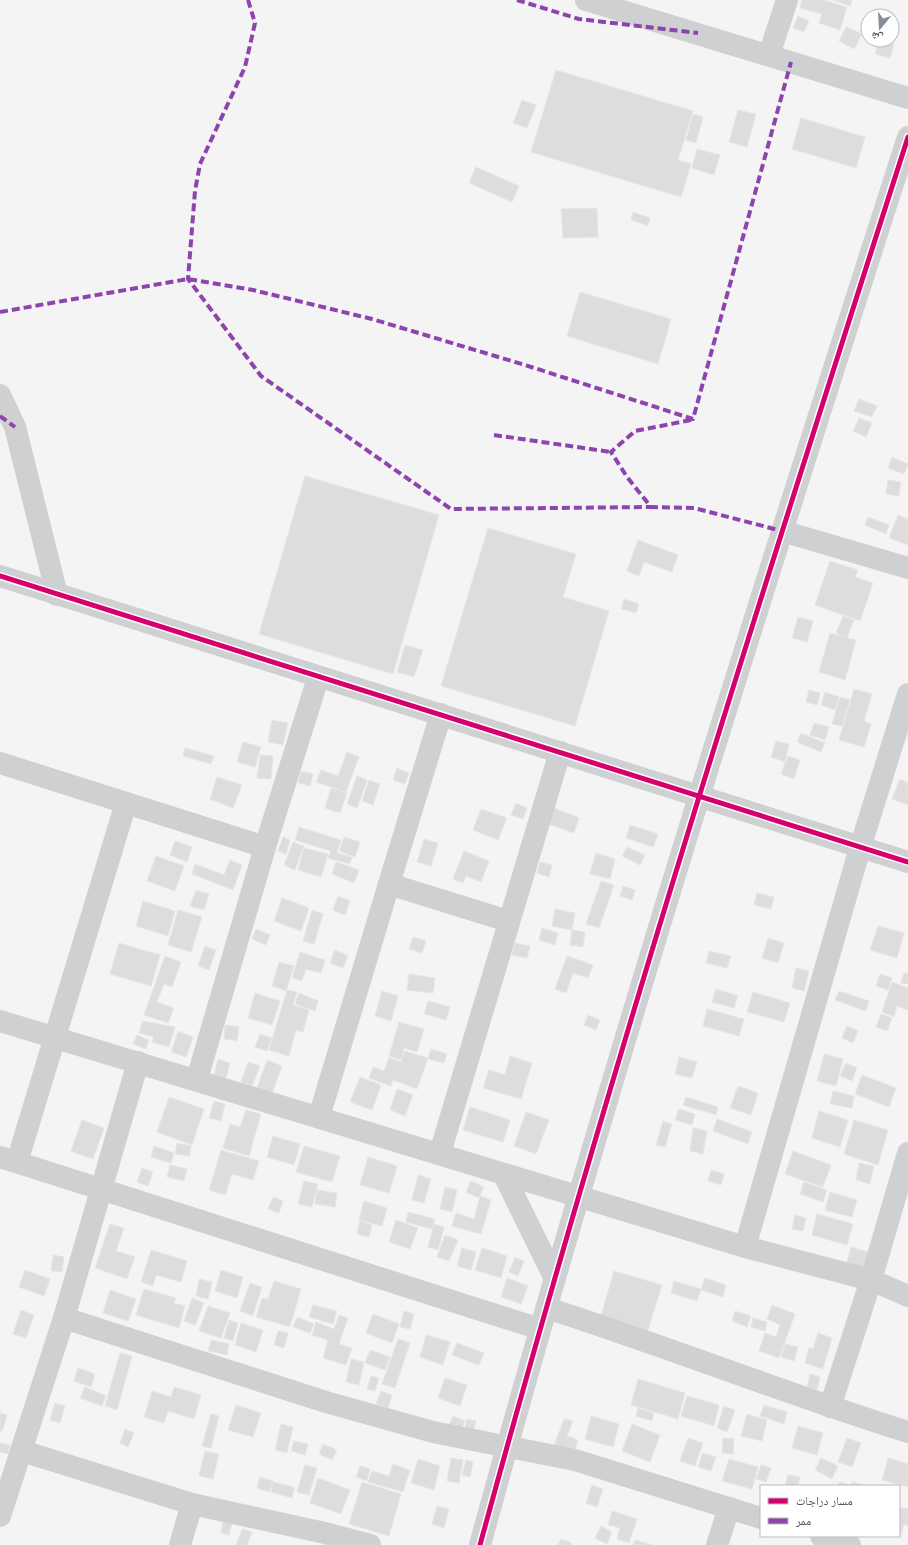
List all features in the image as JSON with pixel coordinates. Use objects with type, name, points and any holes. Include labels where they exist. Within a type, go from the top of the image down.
[{"type":"street","points":[[586,0],[645,9],[770,55],[908,98]]},
{"type":"street","points":[[770,55],[786,0]]},
{"type":"street","points":[[480,1545],[506,1447],[547,1308],[577,1197],[782,531],[908,137]]},
{"type":"street","points":[[0,395],[15,427],[57,595]]},
{"type":"street","points":[[782,531],[908,568]]},
{"type":"street","points":[[0,576],[318,678],[441,714],[908,862]]},
{"type":"street","points":[[197,1079],[265,847],[318,678]]},
{"type":"street","points":[[745,1247],[860,848],[907,698]]},
{"type":"street","points":[[319,1117],[441,714]]},
{"type":"street","points":[[440,1153],[508,921],[560,752]]},
{"type":"street","points":[[0,763],[265,847]]},
{"type":"street","points":[[126,803],[54,1037],[8,1160],[540,1329]]},
{"type":"street","points":[[389,884],[508,921]]},
{"type":"street","points":[[0,1021],[197,1079],[440,1153],[504,1175],[745,1247],[871,1280],[908,1296]]},
{"type":"street","points":[[0,1516],[64,1318],[100,1188],[138,1062]]},
{"type":"street","points":[[830,1407],[905,1174],[908,1153]]},
{"type":"street","points":[[504,1175],[555,1279]]},
{"type":"street","points":[[547,1308],[621,1332],[830,1407],[908,1432]]},
{"type":"street","points":[[64,1318],[326,1402],[433,1432],[574,1460],[760,1518]]},
{"type":"street","points":[[22,1451],[192,1504],[323,1539],[370,1545]]},
{"type":"street","points":[[180,1545],[192,1504]]},
{"type":"street","points":[[717,1545],[729,1508]]},
{"type":"building","points":[[802,0],[824,0],[847,7],[840,30],[819,23],[822,14],[800,8]]},
{"type":"building","points":[[833,0],[852,0],[850,6]]},
{"type":"building","points":[[798,16],[809,21],[804,32],[793,28]]},
{"type":"building","points":[[846,27],[860,33],[860,38],[854,49],[839,41]]},
{"type":"building","points":[[877,48],[893,48],[890,58],[875,54]]},
{"type":"building","points":[[556,70],[693,111],[678,160],[691,164],[681,197],[531,152]]},
{"type":"building","points":[[522,100],[536,105],[527,128],[513,123]]},
{"type":"building","points":[[738,110],[756,114],[747,147],[729,142]]},
{"type":"building","points":[[693,114],[703,117],[696,143],[686,140]]},
{"type":"building","points":[[801,118],[865,137],[856,168],[792,149]]},
{"type":"building","points":[[697,149],[720,155],[714,175],[692,168]]},
{"type":"building","points":[[476,167],[519,186],[512,202],[469,183]]},
{"type":"building","points":[[597,208],[598,237],[563,238],[561,209]]},
{"type":"building","points":[[633,212],[650,218],[648,226],[631,220]]},
{"type":"building","points":[[580,292],[671,319],[658,364],[567,336]]},
{"type":"building","points":[[859,399],[877,406],[872,417],[854,411]]},
{"type":"building","points":[[859,418],[872,423],[866,437],[853,431]]},
{"type":"building","points":[[892,457],[908,464],[904,474],[888,468]]},
{"type":"building","points":[[305,476],[439,515],[393,674],[259,634]]},
{"type":"building","points":[[888,480],[901,482],[899,496],[886,494]]},
{"type":"building","points":[[898,515],[908,519],[908,545],[889,538]]},
{"type":"building","points":[[868,517],[889,525],[886,534],[865,525]]},
{"type":"building","points":[[488,528],[576,554],[563,597],[609,611],[575,726],[441,686]]},
{"type":"building","points":[[638,540],[678,555],[672,572],[644,562],[639,576],[627,571]]},
{"type":"building","points":[[830,561],[858,570],[855,577],[873,583],[860,621],[815,605]]},
{"type":"building","points":[[624,599],[639,604],[636,613],[621,609]]},
{"type":"building","points":[[843,616],[854,620],[847,638],[836,633]]},
{"type":"building","points":[[798,617],[813,621],[807,642],[792,638]]},
{"type":"building","points":[[830,633],[856,640],[845,680],[819,672]]},
{"type":"building","points":[[405,645],[423,650],[414,677],[397,672]]},
{"type":"building","points":[[854,689],[872,694],[864,721],[871,724],[864,747],[839,740]]},
{"type":"building","points":[[809,690],[820,693],[817,705],[806,702]]},
{"type":"building","points":[[825,692],[839,697],[835,710],[821,705]]},
{"type":"building","points":[[840,697],[850,700],[842,726],[832,724]]},
{"type":"building","points":[[272,720],[288,723],[283,745],[268,742]]},
{"type":"building","points":[[814,723],[829,727],[825,740],[810,735]]},
{"type":"building","points":[[801,733],[825,743],[821,752],[797,742]]},
{"type":"building","points":[[776,741],[789,744],[785,762],[771,757]]},
{"type":"building","points":[[243,742],[261,747],[255,767],[237,762]]},
{"type":"building","points":[[185,748],[214,756],[211,764],[183,756]]},
{"type":"building","points":[[347,752],[359,757],[346,792],[316,782],[321,770],[338,776]]},
{"type":"building","points":[[260,755],[273,756],[271,779],[257,778]]},
{"type":"building","points":[[788,756],[800,760],[794,779],[781,774]]},
{"type":"building","points":[[397,768],[409,773],[405,784],[393,780]]},
{"type":"building","points":[[301,771],[313,774],[310,786],[298,783]]},
{"type":"building","points":[[357,776],[367,780],[357,808],[347,804]]},
{"type":"building","points":[[217,777],[242,785],[233,808],[210,799]]},
{"type":"building","points":[[900,779],[908,783],[908,805],[892,799]]},
{"type":"building","points":[[369,780],[380,784],[373,805],[362,801]]},
{"type":"building","points":[[331,788],[347,793],[340,813],[325,808]]},
{"type":"building","points":[[516,803],[527,808],[523,819],[511,815]]},
{"type":"building","points":[[554,808],[579,818],[574,833],[548,824]]},
{"type":"building","points":[[481,809],[507,818],[498,840],[473,830]]},
{"type":"building","points":[[630,825],[658,834],[653,847],[626,838]]},
{"type":"building","points":[[299,827],[341,840],[337,853],[352,857],[350,864],[328,858],[331,851],[295,840]]},
{"type":"building","points":[[283,837],[290,840],[286,854],[278,851]]},
{"type":"building","points":[[344,837],[360,842],[355,857],[339,851]]},
{"type":"building","points":[[424,839],[438,843],[431,866],[417,862]]},
{"type":"building","points":[[175,841],[192,847],[187,862],[170,855]]},
{"type":"building","points":[[293,842],[304,846],[295,870],[284,865]]},
{"type":"building","points":[[627,847],[645,855],[640,865],[622,856]]},
{"type":"building","points":[[304,848],[328,854],[321,877],[298,870]]},
{"type":"building","points":[[464,851],[489,861],[481,882],[466,876],[463,883],[453,879]]},
{"type":"building","points":[[596,853],[615,859],[610,879],[590,874]]},
{"type":"building","points":[[156,856],[184,866],[175,891],[147,881]]},
{"type":"building","points":[[230,860],[242,865],[233,890],[192,874],[195,864],[224,875]]},
{"type":"building","points":[[336,862],[359,870],[354,883],[332,874]]},
{"type":"building","points":[[540,862],[552,865],[549,877],[537,873]]},
{"type":"building","points":[[601,881],[614,885],[599,928],[586,924]]},
{"type":"building","points":[[623,886],[635,890],[632,900],[620,896]]},
{"type":"building","points":[[196,890],[209,894],[204,910],[190,906]]},
{"type":"building","points":[[757,893],[774,897],[771,909],[754,905]]},
{"type":"building","points":[[338,896],[350,901],[345,915],[333,910]]},
{"type":"building","points":[[282,898],[309,908],[301,931],[274,921]]},
{"type":"building","points":[[143,901],[175,911],[168,936],[136,926]]},
{"type":"building","points":[[555,909],[575,913],[572,930],[552,926]]},
{"type":"building","points":[[178,910],[202,917],[191,952],[168,945]]},
{"type":"building","points":[[312,910],[323,914],[314,944],[303,941]]},
{"type":"building","points":[[878,926],[904,933],[897,958],[870,950]]},
{"type":"building","points":[[542,928],[558,933],[555,945],[539,940]]},
{"type":"building","points":[[256,929],[270,935],[266,945],[252,939]]},
{"type":"building","points":[[572,930],[585,932],[583,947],[570,945]]},
{"type":"building","points":[[413,937],[426,941],[422,953],[409,949]]},
{"type":"building","points":[[768,938],[784,943],[778,963],[762,958]]},
{"type":"building","points":[[119,943],[160,955],[151,986],[110,974]]},
{"type":"building","points":[[515,943],[530,946],[527,958],[512,955]]},
{"type":"building","points":[[205,946],[216,950],[209,970],[198,966]]},
{"type":"building","points":[[335,950],[348,956],[343,968],[330,963]]},
{"type":"building","points":[[709,951],[731,956],[727,968],[706,963]]},
{"type":"building","points":[[300,952],[325,960],[321,973],[306,969],[302,981],[292,978]]},
{"type":"building","points":[[165,956],[181,962],[172,987],[164,984],[157,1002],[174,1008],[168,1023],[144,1015]]},
{"type":"building","points":[[567,956],[593,965],[588,978],[573,973],[566,993],[555,989]]},
{"type":"building","points":[[279,962],[294,966],[286,991],[272,986]]},
{"type":"building","points":[[796,968],[809,971],[804,991],[792,988]]},
{"type":"building","points":[[904,973],[908,974],[908,984],[901,983]]},
{"type":"building","points":[[409,974],[435,978],[433,993],[407,990]]},
{"type":"building","points":[[880,974],[892,978],[888,990],[876,986]]},
{"type":"building","points":[[892,982],[908,988],[908,1010],[897,1006],[894,1017],[882,1012]]},
{"type":"building","points":[[716,989],[738,996],[734,1008],[712,1002]]},
{"type":"building","points":[[287,990],[297,992],[293,1005],[309,1010],[303,1032],[296,1030],[289,1056],[269,1050]]},
{"type":"building","points":[[382,991],[398,996],[391,1021],[375,1016]]},
{"type":"building","points":[[839,991],[869,1001],[866,1011],[835,1000]]},
{"type":"building","points":[[753,992],[790,1003],[784,1022],[747,1012]]},
{"type":"building","points":[[255,993],[280,1001],[272,1025],[248,1018]]},
{"type":"building","points":[[299,993],[318,1001],[315,1011],[295,1004]]},
{"type":"building","points":[[428,1001],[450,1007],[446,1020],[424,1014]]},
{"type":"building","points":[[707,1009],[744,1019],[739,1036],[703,1026]]},
{"type":"building","points":[[881,1014],[892,1018],[887,1031],[876,1027]]},
{"type":"building","points":[[588,1015],[600,1020],[596,1030],[584,1025]]},
{"type":"building","points":[[143,1021],[175,1027],[169,1047],[152,1042],[154,1037],[139,1033]]},
{"type":"building","points":[[399,1022],[424,1029],[417,1052],[404,1048],[401,1060],[389,1056]]},
{"type":"building","points":[[225,1025],[239,1027],[237,1041],[224,1039]]},
{"type":"building","points":[[847,1026],[858,1031],[853,1043],[842,1038]]},
{"type":"building","points":[[178,1031],[193,1037],[186,1057],[171,1052]]},
{"type":"building","points":[[260,1034],[272,1038],[267,1051],[255,1047]]},
{"type":"building","points":[[137,1035],[149,1040],[146,1049],[133,1044]]},
{"type":"building","points":[[431,1049],[447,1054],[444,1063],[428,1059]]},
{"type":"building","points":[[405,1051],[428,1058],[417,1089],[393,1080],[391,1086],[369,1078],[373,1067],[384,1071],[389,1058],[401,1062]]},
{"type":"building","points":[[824,1054],[843,1059],[836,1086],[817,1081]]},
{"type":"building","points":[[510,1056],[532,1063],[521,1099],[483,1088],[489,1070],[505,1075]]},
{"type":"building","points":[[679,1057],[697,1062],[692,1078],[675,1074]]},
{"type":"building","points":[[218,1059],[230,1063],[226,1078],[214,1075]]},
{"type":"building","points":[[267,1060],[282,1066],[272,1094],[257,1088]]},
{"type":"building","points":[[248,1062],[260,1066],[252,1086],[241,1082]]},
{"type":"building","points":[[846,1063],[857,1068],[852,1081],[840,1076]]},
{"type":"building","points":[[862,1075],[896,1088],[889,1107],[855,1094]]},
{"type":"building","points":[[360,1077],[381,1085],[372,1110],[350,1102]]},
{"type":"building","points":[[738,1086],[758,1093],[751,1115],[730,1108]]},
{"type":"building","points":[[397,1089],[413,1095],[405,1116],[390,1110]]},
{"type":"building","points":[[833,1091],[854,1096],[852,1108],[830,1104]]},
{"type":"building","points":[[169,1097],[204,1109],[192,1145],[157,1132]]},
{"type":"building","points":[[686,1097],[718,1107],[716,1115],[683,1105]]},
{"type":"building","points":[[214,1101],[225,1104],[221,1121],[209,1118]]},
{"type":"building","points":[[470,1107],[510,1120],[503,1142],[463,1130]]},
{"type":"building","points":[[679,1109],[695,1114],[692,1125],[675,1120]]},
{"type":"building","points":[[246,1110],[261,1114],[249,1156],[223,1148],[230,1124],[240,1127]]},
{"type":"building","points":[[819,1111],[848,1120],[840,1147],[812,1138]]},
{"type":"building","points":[[526,1112],[549,1120],[536,1154],[514,1146]]},
{"type":"building","points":[[717,1119],[752,1132],[748,1144],[713,1131]]},
{"type":"building","points":[[82,1120],[104,1128],[93,1159],[71,1151]]},
{"type":"building","points":[[854,1120],[888,1130],[878,1165],[844,1154]]},
{"type":"building","points":[[663,1121],[672,1124],[665,1147],[656,1145]]},
{"type":"building","points":[[693,1128],[707,1131],[703,1154],[690,1151]]},
{"type":"building","points":[[273,1136],[300,1144],[294,1165],[267,1157]]},
{"type":"building","points":[[177,1143],[191,1146],[190,1156],[175,1154]]},
{"type":"building","points":[[154,1146],[174,1153],[171,1163],[151,1157]]},
{"type":"building","points":[[304,1146],[340,1156],[332,1182],[296,1172]]},
{"type":"building","points":[[221,1150],[259,1161],[253,1180],[232,1174],[225,1195],[209,1190]]},
{"type":"building","points":[[793,1151],[831,1165],[823,1187],[785,1174]]},
{"type":"building","points":[[368,1157],[397,1166],[389,1193],[360,1185]]},
{"type":"building","points":[[859,1163],[874,1166],[870,1184],[856,1180]]},
{"type":"building","points":[[170,1165],[187,1169],[184,1181],[167,1177]]},
{"type":"building","points":[[142,1168],[153,1172],[148,1186],[137,1182]]},
{"type":"building","points":[[711,1170],[724,1174],[721,1185],[708,1181]]},
{"type":"building","points":[[418,1175],[431,1179],[424,1203],[412,1200]]},
{"type":"building","points":[[304,1181],[318,1184],[312,1207],[298,1204]]},
{"type":"building","points":[[471,1181],[484,1187],[479,1198],[466,1192]]},
{"type":"building","points":[[804,1182],[827,1190],[823,1202],[800,1194]]},
{"type":"building","points":[[445,1187],[457,1190],[452,1212],[440,1209]]},
{"type":"building","points":[[317,1190],[337,1193],[335,1207],[315,1204]]},
{"type":"building","points":[[830,1192],[857,1200],[852,1217],[825,1210]]},
{"type":"building","points":[[480,1196],[491,1200],[481,1234],[452,1226],[456,1213],[474,1219]]},
{"type":"building","points":[[273,1197],[283,1201],[279,1213],[268,1209]]},
{"type":"building","points":[[364,1201],[387,1208],[382,1226],[359,1220]]},
{"type":"building","points":[[408,1212],[435,1219],[432,1229],[406,1222]]},
{"type":"building","points":[[817,1214],[853,1224],[847,1245],[812,1235]]},
{"type":"building","points":[[795,1215],[806,1218],[803,1231],[792,1229]]},
{"type":"building","points":[[396,1220],[418,1228],[410,1249],[389,1242]]},
{"type":"building","points":[[360,1221],[372,1225],[369,1237],[357,1234]]},
{"type":"building","points":[[110,1224],[124,1228],[116,1251],[135,1257],[127,1279],[95,1268]]},
{"type":"building","points":[[434,1224],[444,1227],[438,1250],[428,1247]]},
{"type":"building","points":[[445,1235],[458,1240],[449,1261],[437,1257]]},
{"type":"building","points":[[851,1247],[868,1252],[863,1270],[846,1265]]},
{"type":"building","points":[[462,1248],[476,1252],[471,1270],[457,1266]]},
{"type":"building","points":[[482,1248],[507,1256],[501,1278],[475,1270]]},
{"type":"building","points":[[151,1250],[187,1261],[181,1282],[156,1275],[153,1286],[141,1282]]},
{"type":"building","points":[[53,1255],[64,1257],[62,1272],[51,1271]]},
{"type":"building","points":[[515,1257],[524,1261],[518,1276],[509,1272]]},
{"type":"building","points":[[25,1270],[50,1279],[44,1296],[19,1287]]},
{"type":"building","points":[[221,1270],[243,1277],[237,1298],[215,1291]]},
{"type":"building","points":[[614,1271],[662,1285],[648,1330],[601,1316]]},
{"type":"building","points":[[507,1278],[528,1286],[521,1304],[501,1297]]},
{"type":"building","points":[[705,1278],[726,1285],[723,1297],[701,1290]]},
{"type":"building","points":[[199,1279],[212,1282],[208,1299],[196,1296]]},
{"type":"building","points":[[274,1281],[301,1289],[290,1327],[256,1317],[262,1298],[268,1299]]},
{"type":"building","points":[[674,1281],[701,1289],[697,1301],[671,1293]]},
{"type":"building","points":[[250,1283],[262,1287],[253,1316],[240,1311]]},
{"type":"building","points":[[144,1289],[176,1298],[174,1303],[185,1306],[179,1328],[136,1315]]},
{"type":"building","points":[[110,1290],[136,1299],[128,1321],[103,1313]]},
{"type":"building","points":[[192,1298],[204,1303],[195,1325],[184,1321]]},
{"type":"building","points":[[313,1305],[337,1311],[333,1324],[309,1317]]},
{"type":"building","points":[[772,1305],[795,1314],[779,1358],[759,1351],[765,1333],[776,1337],[780,1325],[767,1319]]},
{"type":"building","points":[[208,1306],[230,1313],[221,1338],[199,1331]]},
{"type":"building","points":[[21,1310],[34,1315],[26,1338],[13,1334]]},
{"type":"building","points":[[404,1311],[414,1314],[410,1329],[400,1327]]},
{"type":"building","points":[[735,1311],[751,1316],[747,1327],[732,1321]]},
{"type":"building","points":[[373,1314],[399,1324],[392,1343],[366,1333]]},
{"type":"building","points":[[339,1315],[348,1318],[339,1344],[352,1348],[346,1365],[323,1358],[328,1340],[312,1335],[316,1322],[334,1329]]},
{"type":"building","points":[[297,1317],[314,1324],[310,1333],[293,1327]]},
{"type":"building","points":[[753,1318],[767,1322],[765,1331],[751,1327]]},
{"type":"building","points":[[229,1320],[238,1323],[233,1341],[224,1338]]},
{"type":"building","points":[[241,1323],[263,1330],[256,1352],[235,1345]]},
{"type":"building","points":[[278,1331],[288,1333],[284,1348],[274,1345]]},
{"type":"building","points":[[818,1333],[832,1338],[823,1369],[805,1363],[809,1348],[813,1349]]},
{"type":"building","points":[[426,1335],[450,1342],[443,1365],[420,1357]]},
{"type":"building","points":[[398,1339],[410,1343],[395,1388],[382,1384]]},
{"type":"building","points":[[211,1340],[229,1344],[227,1355],[208,1351]]},
{"type":"building","points":[[457,1343],[484,1353],[479,1365],[452,1355]]},
{"type":"building","points":[[785,1344],[798,1347],[794,1361],[781,1357]]},
{"type":"building","points":[[370,1350],[390,1357],[385,1370],[365,1363]]},
{"type":"building","points":[[120,1353],[132,1356],[117,1410],[105,1406]]},
{"type":"building","points":[[351,1359],[364,1362],[359,1385],[346,1382]]},
{"type":"building","points":[[78,1368],[95,1374],[91,1387],[74,1381]]},
{"type":"building","points":[[810,1374],[820,1377],[817,1390],[807,1387]]},
{"type":"building","points":[[371,1376],[379,1378],[375,1391],[367,1389]]},
{"type":"building","points":[[445,1378],[467,1385],[460,1406],[438,1398]]},
{"type":"building","points":[[638,1379],[685,1393],[678,1419],[631,1405]]},
{"type":"building","points":[[85,1387],[106,1396],[102,1406],[80,1398]]},
{"type":"building","points":[[174,1387],[201,1395],[194,1419],[168,1411],[164,1423],[144,1417],[152,1391],[171,1397]]},
{"type":"building","points":[[381,1391],[392,1395],[388,1408],[376,1404]]},
{"type":"building","points":[[687,1396],[719,1405],[714,1426],[681,1416]]},
{"type":"building","points":[[55,1403],[65,1406],[60,1423],[50,1420]]},
{"type":"building","points":[[236,1405],[261,1413],[253,1437],[228,1430]]},
{"type":"building","points":[[764,1405],[787,1412],[784,1424],[760,1416]]},
{"type":"building","points":[[724,1406],[735,1410],[727,1432],[717,1428]]},
{"type":"building","points":[[638,1408],[654,1413],[652,1421],[636,1416]]},
{"type":"building","points":[[0,1413],[7,1415],[2,1431],[0,1431]]},
{"type":"building","points":[[211,1414],[219,1416],[211,1448],[202,1446]]},
{"type":"building","points":[[747,1414],[767,1420],[762,1441],[741,1436]]},
{"type":"building","points":[[453,1416],[465,1421],[461,1430],[449,1425]]},
{"type":"building","points":[[591,1416],[619,1424],[613,1447],[585,1439]]},
{"type":"building","points":[[467,1419],[476,1421],[473,1434],[464,1432]]},
{"type":"building","points":[[564,1419],[573,1421],[567,1436],[578,1440],[574,1453],[554,1446]]},
{"type":"building","points":[[281,1424],[293,1427],[287,1453],[275,1450]]},
{"type":"building","points":[[632,1424],[660,1435],[650,1462],[622,1451]]},
{"type":"building","points":[[798,1426],[823,1433],[817,1455],[792,1448]]},
{"type":"building","points":[[125,1429],[134,1433],[128,1447],[120,1443]]},
{"type":"building","points":[[688,1438],[703,1443],[695,1466],[680,1461]]},
{"type":"building","points":[[723,1438],[734,1439],[733,1454],[722,1453]]},
{"type":"building","points":[[847,1438],[861,1443],[852,1467],[838,1462]]},
{"type":"building","points":[[294,1441],[308,1444],[305,1455],[291,1451]]},
{"type":"building","points":[[0,1443],[10,1445],[8,1454],[0,1452]]},
{"type":"building","points":[[323,1444],[337,1450],[332,1460],[319,1454]]},
{"type":"building","points":[[205,1451],[219,1454],[213,1479],[199,1476]]},
{"type":"building","points":[[703,1453],[716,1457],[711,1471],[698,1467]]},
{"type":"building","points":[[451,1458],[463,1460],[459,1483],[447,1481]]},
{"type":"building","points":[[821,1458],[838,1466],[832,1479],[815,1470]]},
{"type":"building","points":[[888,1458],[908,1464],[908,1487],[882,1480]]},
{"type":"building","points":[[418,1459],[440,1466],[434,1490],[411,1483]]},
{"type":"building","points":[[729,1459],[758,1467],[752,1489],[722,1481]]},
{"type":"building","points":[[466,1460],[473,1462],[470,1477],[462,1475]]},
{"type":"building","points":[[393,1464],[410,1470],[403,1492],[368,1482],[372,1471],[389,1476]]},
{"type":"building","points":[[305,1465],[317,1468],[309,1495],[297,1492]]},
{"type":"building","points":[[761,1465],[771,1468],[766,1482],[756,1479]]},
{"type":"building","points":[[360,1466],[370,1469],[367,1481],[356,1477]]},
{"type":"building","points":[[788,1475],[800,1477],[798,1485],[785,1485]]},
{"type":"building","points":[[260,1477],[273,1481],[269,1492],[257,1488]]},
{"type":"building","points":[[318,1478],[350,1490],[341,1514],[310,1503]]},
{"type":"building","points":[[273,1482],[294,1487],[292,1498],[271,1492]]},
{"type":"building","points":[[362,1482],[401,1494],[389,1536],[349,1524]]},
{"type":"building","points":[[839,1482],[851,1485],[838,1485]]},
{"type":"building","points":[[852,1482],[864,1485],[851,1485]]},
{"type":"building","points":[[592,1485],[603,1489],[597,1507],[586,1503]]},
{"type":"building","points":[[437,1506],[449,1509],[444,1528],[432,1524]]},
{"type":"building","points":[[900,1507],[908,1509],[908,1526],[904,1524],[901,1535]]},
{"type":"building","points":[[612,1511],[637,1519],[629,1543],[617,1539],[620,1528],[608,1525]]},
{"type":"building","points":[[224,1518],[233,1519],[229,1535],[221,1533]]},
{"type":"building","points":[[601,1526],[612,1532],[607,1544],[595,1538]]},
{"type":"building","points":[[242,1529],[252,1532],[247,1545],[236,1545]]},
{"type":"building","points":[[561,1539],[571,1543],[571,1545],[558,1545]]},
{"type":"building","points":[[635,1540],[652,1545],[633,1545]]},
{"type":"marked path","points":[[248,0],[255,23],[245,67],[200,164],[195,191],[188,279],[261,376],[451,509],[651,507]]},
{"type":"marked path","points":[[517,0],[579,19],[698,33]]},
{"type":"marked path","points":[[0,312],[188,279],[253,290],[372,319],[525,365],[693,419],[791,62]]},
{"type":"marked path","points":[[0,416],[15,427]]},
{"type":"marked path","points":[[691,420],[635,431],[611,452],[627,477],[651,507],[694,508],[782,531]]},
{"type":"marked path","points":[[494,435],[611,452]]},
{"type":"cycle path","points":[[480,1545],[580,1191],[686,839],[908,137]]},
{"type":"cycle path","points":[[0,576],[908,862]]}]
